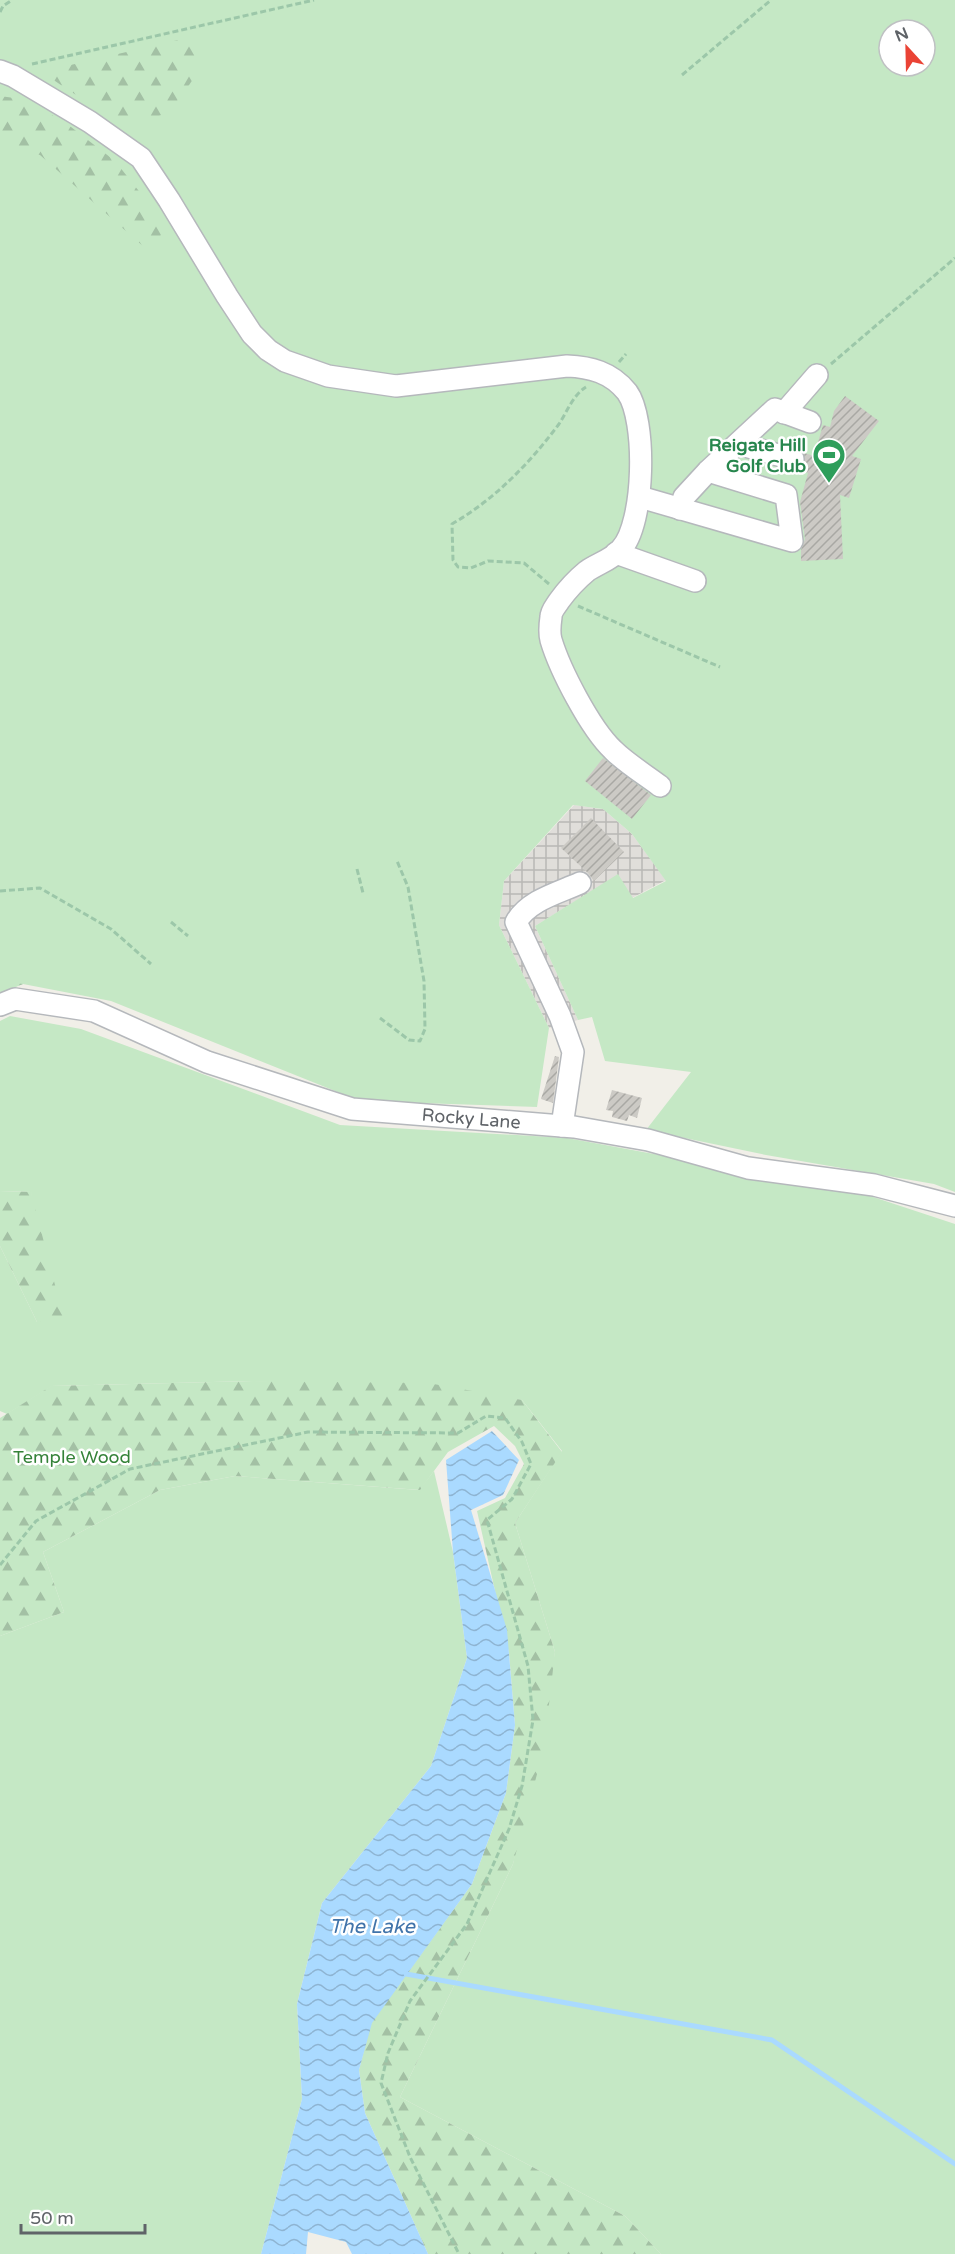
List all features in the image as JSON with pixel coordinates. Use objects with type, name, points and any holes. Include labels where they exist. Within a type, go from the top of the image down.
[{"type":"street","points":[[7,73],[90,122],[141,158],[252,334],[268,350],[285,361],[328,376],[396,386],[567,366],[586,367],[607,375],[626,391],[635,406],[640,426],[640,497],[635,522],[621,549],[587,572],[564,595],[551,613],[550,638],[575,696],[612,750],[660,786]]},
{"type":"street","points":[[784,412],[817,375]]},
{"type":"street","points":[[680,509],[684,496],[775,409],[810,422]]},
{"type":"street","points":[[738,444],[793,459]]},
{"type":"street","points":[[640,497],[792,541],[786,495],[708,471]]},
{"type":"street","points":[[616,553],[695,581]]},
{"type":"street","points":[[562,1126],[573,1052],[560,1016],[516,922],[522,912],[532,905],[580,883]]},
{"type":"street","name":"Rocky Lane","points":[[0,1005],[15,999],[94,1011],[207,1062],[352,1109],[562,1126],[648,1140],[748,1168],[874,1185],[955,1206]]},
{"type":"path","points":[[0,12],[3,6],[12,0]]},
{"type":"path","points":[[7,73],[28,65],[314,0]]},
{"type":"path","points":[[682,75],[771,0]]},
{"type":"path","points":[[817,375],[955,258]]},
{"type":"path","points":[[626,354],[607,375],[582,389],[558,424],[502,490],[477,510],[452,524],[453,560],[458,567],[471,568],[488,561],[524,563],[584,610],[720,667]]},
{"type":"path","points":[[380,1018],[409,1040],[420,1041],[425,1029],[424,981],[408,887],[398,861]]},
{"type":"path","points":[[357,869],[363,893]]},
{"type":"path","points":[[0,891],[40,888],[111,929],[151,964]]},
{"type":"path","points":[[171,922],[188,936]]},
{"type":"path","points":[[0,1565],[36,1521],[130,1469],[308,1432],[458,1433],[486,1416],[505,1418],[522,1442],[531,1464],[512,1499],[487,1520],[528,1666],[533,1720],[522,1786],[509,1828],[467,1924],[410,2001],[388,2053],[381,2083],[410,2157],[459,2254]]},
{"type":"shaded area","points":[[574,805],[603,809],[632,834],[666,880],[632,898],[618,875],[535,926],[578,1020],[549,1028],[499,925],[504,881]]},
{"type":"green space","name":"Reigate Hill Golf Club","points":[[0,0],[955,0],[955,1192],[934,1184],[766,1155],[646,1130],[691,1072],[605,1061],[592,1017],[578,1020],[535,926],[618,874],[633,898],[666,881],[632,834],[603,809],[573,805],[504,881],[499,925],[549,1028],[537,1107],[360,1101],[111,1001],[23,984],[0,993]]},
{"type":"green space","points":[[195,36],[199,61],[195,76],[166,112],[150,119],[133,120],[116,116],[98,108],[49,77],[62,67]]},
{"type":"green space","points":[[0,96],[28,100],[71,127],[115,161],[165,224],[153,255],[40,155],[0,147]]},
{"type":"green space","points":[[0,981],[23,984],[0,993]]},
{"type":"green space","points":[[10,1016],[81,1029],[340,1125],[567,1138],[855,1191],[955,1224],[955,2254],[661,2254],[625,2216],[400,2097],[513,1864],[555,1652],[515,1523],[562,1451],[522,1400],[253,1381],[52,1386],[7,1414],[0,1411],[0,1246],[37,1322],[31,1192],[0,1191],[0,1021]]},
{"type":"green space","points":[[0,1191],[31,1192],[63,1316],[37,1322],[0,1246]]},
{"type":"green space","name":"Temple Wood","points":[[253,1381],[428,1383],[522,1400],[562,1452],[515,1523],[555,1652],[544,1748],[513,1864],[400,2097],[625,2216],[661,2254],[428,2254],[365,2113],[359,2070],[371,2023],[472,1884],[506,1793],[515,1725],[509,1653],[477,1511],[505,1498],[524,1464],[515,1446],[494,1426],[448,1452],[420,1490],[235,1476],[160,1490],[43,1552],[64,1612],[0,1636],[0,1418],[51,1386]]},
{"type":"green space","points":[[434,1471],[453,1552],[467,1658],[431,1766],[322,1903],[297,2004],[302,2099],[261,2254],[0,2254],[0,1636],[64,1612],[43,1552],[160,1490],[235,1476],[419,1490]]},
{"type":"water","name":"The Lake","points":[[492,1431],[519,1460],[503,1495],[471,1510],[507,1630],[515,1725],[506,1793],[472,1884],[372,2023],[359,2070],[365,2113],[428,2254],[352,2254],[346,2242],[308,2232],[306,2254],[261,2254],[302,2099],[297,2004],[322,1903],[431,1766],[467,1658],[453,1552],[446,1460]]},
{"type":"building","name":"Reigate Hill Golf Club","points":[[845,396],[879,421],[852,456],[861,459],[849,498],[840,495],[843,559],[801,561],[801,550],[805,539],[800,502],[808,473],[798,470],[805,463],[804,453],[814,456],[823,425],[830,427],[834,411]]},
{"type":"building","points":[[603,758],[651,795],[632,819],[585,781]]},
{"type":"building","points":[[591,818],[624,852],[594,881],[561,848]]},
{"type":"building","points":[[555,1056],[559,1057],[553,1103],[541,1099]]},
{"type":"building","points":[[612,1090],[642,1098],[637,1118],[629,1115],[627,1121],[612,1117],[613,1111],[606,1110]]},
{"type":"waterway","points":[[406,1974],[772,2040],[955,2164]]},
{"type":"place","name":"Reigate Hill Golf Club","points":[[829,484]]}]
